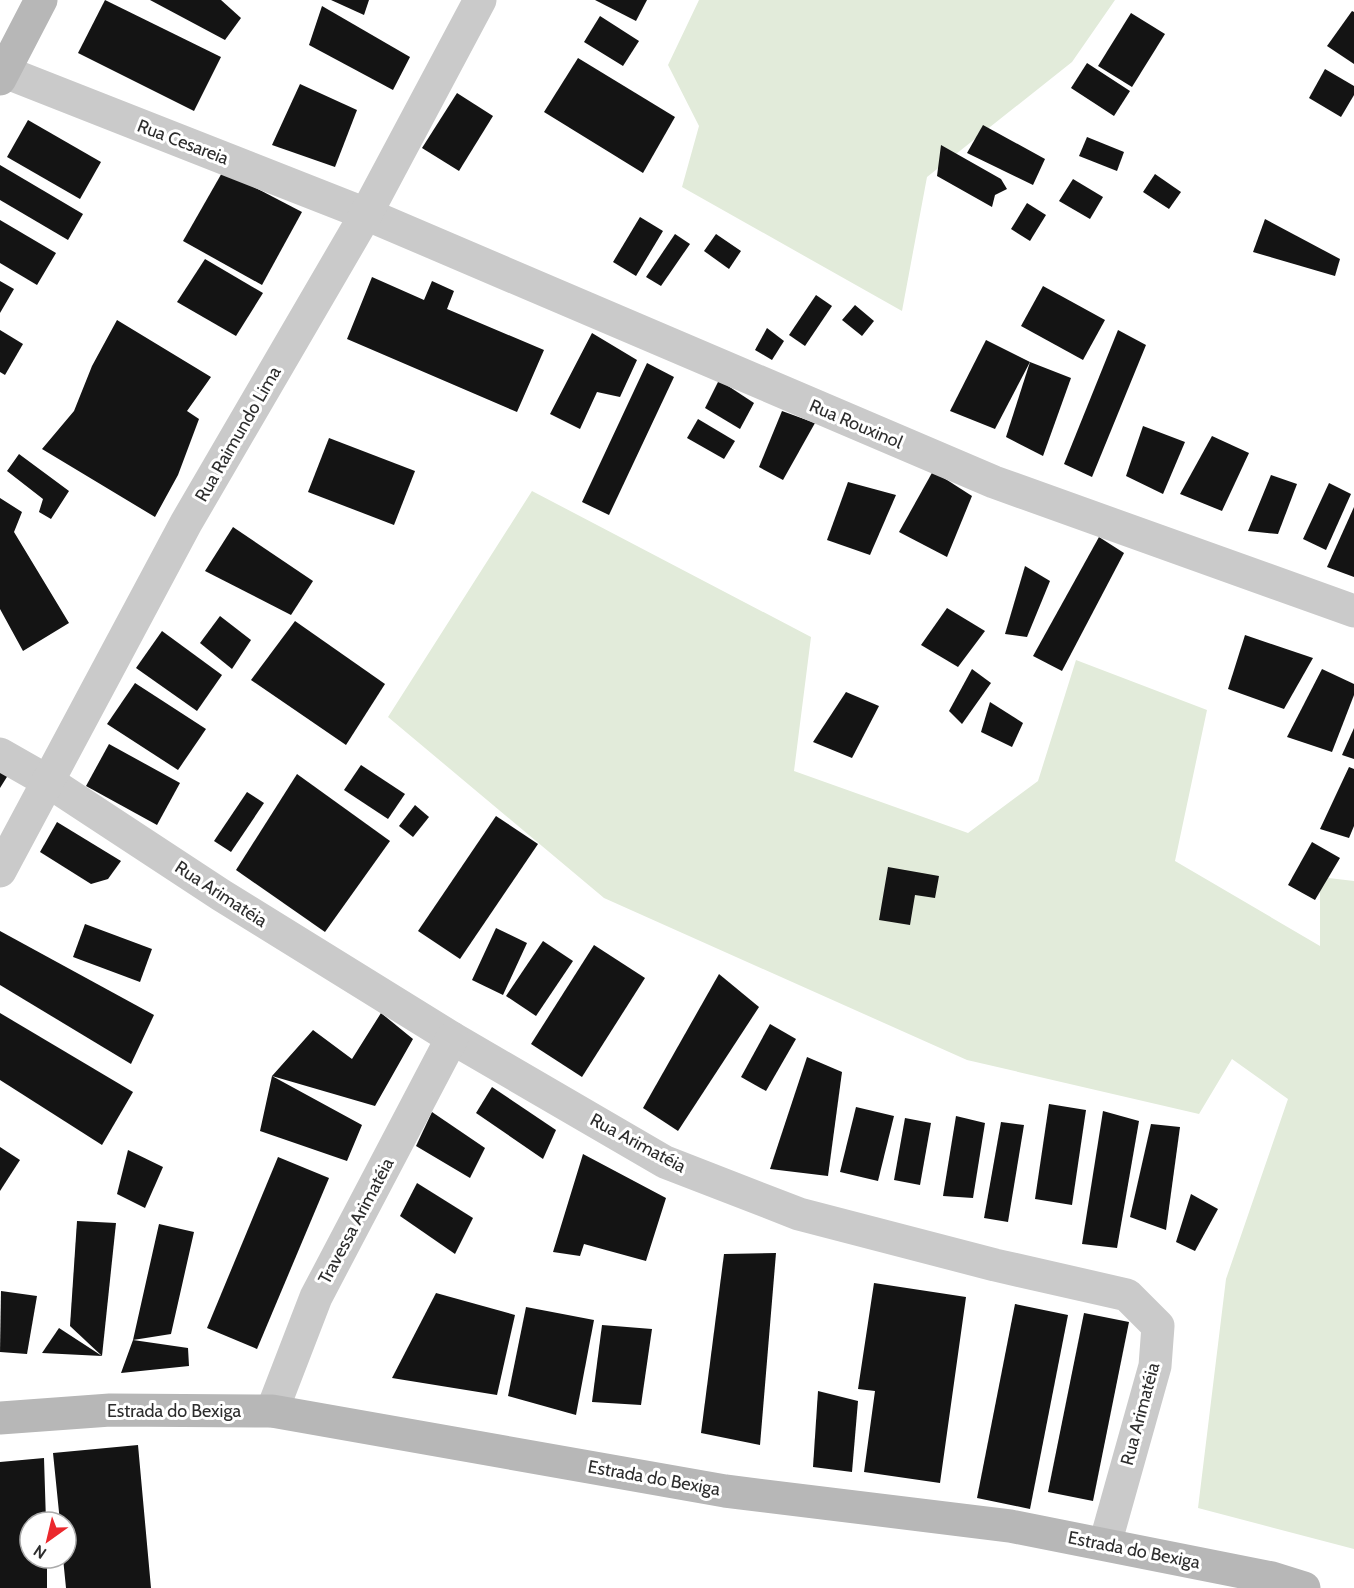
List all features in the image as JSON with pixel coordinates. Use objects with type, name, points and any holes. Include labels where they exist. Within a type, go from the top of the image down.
[{"type":"street","points":[[1,74],[41,0]]},
{"type":"street","name":"Rua Raimundo Lima","points":[[0,871],[50,782],[186,523],[366,214],[480,0]]},
{"type":"street","name":"Rua Cesareia","points":[[1,74],[366,214]]},
{"type":"street","name":"Rua Rouxinol","points":[[366,214],[994,482],[1354,611]]},
{"type":"street","name":"Rua Arimatéia","points":[[0,754],[50,782],[221,895],[452,1038],[665,1162],[788,1210],[983,1262],[1127,1295],[1158,1326],[1155,1366],[1104,1545]]},
{"type":"street","name":"Travessa Arimatéia","points":[[272,1411],[316,1297],[452,1038]]},
{"type":"street","name":"Estrada do Bexiga","points":[[0,1418],[110,1410],[272,1411],[725,1491],[1010,1526],[1272,1578],[1304,1588]]},
{"type":"green space","points":[[699,0],[1115,0],[1072,62],[927,177],[902,311],[682,187],[699,126],[668,65]]},
{"type":"green space","points":[[532,491],[811,637],[794,771],[968,833],[1038,781],[1076,660],[1207,710],[1175,861],[1320,946],[1320,877],[1354,881],[1354,1549],[1198,1508],[1226,1279],[1288,1099],[1232,1059],[1199,1114],[967,1060],[604,898],[388,717]]},
{"type":"building","points":[[105,0],[221,57],[194,111],[78,53]]},
{"type":"building","points":[[150,0],[221,0],[241,18],[225,40]]},
{"type":"building","points":[[331,0],[369,0],[364,15]]},
{"type":"building","points":[[595,0],[647,0],[636,21]]},
{"type":"building","points":[[322,6],[410,57],[393,90],[309,45]]},
{"type":"building","points":[[1352,11],[1354,12],[1354,64],[1327,46]]},
{"type":"building","points":[[1131,13],[1165,34],[1132,87],[1098,66]]},
{"type":"building","points":[[600,16],[639,41],[623,66],[584,42]]},
{"type":"building","points":[[578,58],[675,117],[643,173],[544,112]]},
{"type":"building","points":[[1087,63],[1130,91],[1114,116],[1071,88]]},
{"type":"building","points":[[1325,69],[1354,86],[1354,95],[1341,117],[1309,98]]},
{"type":"building","points":[[300,84],[357,110],[335,167],[272,145]]},
{"type":"building","points":[[457,93],[493,116],[459,171],[422,148]]},
{"type":"building","points":[[28,120],[101,162],[80,199],[7,157]]},
{"type":"building","points":[[983,125],[1045,159],[1033,185],[967,153]]},
{"type":"building","points":[[1087,137],[1124,152],[1117,171],[1079,156]]},
{"type":"building","points":[[941,145],[1001,179],[1007,189],[995,195],[992,207],[937,176]]},
{"type":"building","points":[[0,165],[83,214],[68,240],[0,200]]},
{"type":"building","points":[[223,171],[302,212],[262,285],[183,241]]},
{"type":"building","points":[[1155,174],[1181,192],[1169,209],[1143,192]]},
{"type":"building","points":[[1073,179],[1103,197],[1090,219],[1059,201]]},
{"type":"building","points":[[1027,203],[1046,215],[1030,241],[1011,229]]},
{"type":"building","points":[[640,217],[663,231],[636,276],[613,262]]},
{"type":"building","points":[[1265,219],[1340,259],[1335,276],[1253,252]]},
{"type":"building","points":[[0,220],[56,253],[37,285],[0,263]]},
{"type":"building","points":[[675,234],[690,244],[661,286],[646,277]]},
{"type":"building","points":[[716,234],[741,251],[729,269],[704,251]]},
{"type":"building","points":[[205,259],[263,293],[236,336],[177,302]]},
{"type":"building","points":[[372,277],[424,300],[432,281],[454,291],[447,309],[544,350],[517,412],[347,339]]},
{"type":"building","points":[[0,281],[14,289],[0,313]]},
{"type":"building","points":[[1043,286],[1105,320],[1083,360],[1021,326]]},
{"type":"building","points":[[816,295],[832,306],[805,346],[789,335]]},
{"type":"building","points":[[855,305],[874,321],[862,336],[842,320]]},
{"type":"building","points":[[117,320],[211,377],[187,411],[199,419],[178,475],[155,517],[42,449],[74,411],[92,366]]},
{"type":"building","points":[[767,328],[784,341],[772,360],[755,350]]},
{"type":"building","points":[[0,330],[23,344],[5,375],[0,372]]},
{"type":"building","points":[[1118,330],[1146,345],[1092,477],[1064,464]]},
{"type":"building","points":[[592,333],[637,360],[620,397],[597,392],[580,429],[550,414]]},
{"type":"building","points":[[986,340],[1030,362],[995,429],[950,411]]},
{"type":"building","points":[[1030,362],[1071,378],[1043,456],[1006,437]]},
{"type":"building","points":[[647,363],[674,377],[609,515],[582,502]]},
{"type":"building","points":[[719,380],[754,403],[740,429],[705,408]]},
{"type":"building","points":[[782,411],[815,423],[783,480],[759,467]]},
{"type":"building","points":[[698,419],[735,441],[724,459],[687,438]]},
{"type":"building","points":[[1143,426],[1185,442],[1163,494],[1126,476]]},
{"type":"building","points":[[1212,436],[1249,453],[1222,511],[1180,494]]},
{"type":"building","points":[[329,438],[415,471],[394,525],[308,492]]},
{"type":"building","points":[[19,454],[69,491],[51,519],[39,512],[43,499],[7,471]]},
{"type":"building","points":[[933,471],[972,496],[947,557],[899,532]]},
{"type":"building","points":[[1271,475],[1297,484],[1278,534],[1248,531]]},
{"type":"building","points":[[848,482],[896,495],[870,555],[827,540]]},
{"type":"building","points":[[1329,483],[1351,494],[1326,550],[1303,539]]},
{"type":"building","points":[[0,498],[22,512],[14,532],[69,623],[23,651],[0,609]]},
{"type":"building","points":[[1354,507],[1354,577],[1327,567]]},
{"type":"building","points":[[233,527],[313,581],[291,615],[205,571]]},
{"type":"building","points":[[1099,537],[1124,553],[1062,671],[1033,656]]},
{"type":"building","points":[[1025,566],[1050,581],[1027,637],[1005,634]]},
{"type":"building","points":[[947,608],[985,631],[958,667],[921,645]]},
{"type":"building","points":[[220,616],[251,640],[232,669],[200,643]]},
{"type":"building","points":[[295,621],[385,684],[346,745],[251,680]]},
{"type":"building","points":[[162,631],[222,675],[197,711],[136,668]]},
{"type":"building","points":[[1245,635],[1313,658],[1284,709],[1228,689]]},
{"type":"building","points":[[972,669],[991,683],[962,724],[949,711]]},
{"type":"building","points":[[1322,669],[1354,684],[1354,695],[1332,752],[1287,737]]},
{"type":"building","points":[[135,683],[206,729],[178,770],[107,724]]},
{"type":"building","points":[[846,692],[879,706],[852,758],[813,742]]},
{"type":"building","points":[[990,702],[1023,723],[1012,747],[981,732]]},
{"type":"building","points":[[1354,728],[1354,759],[1342,755]]},
{"type":"building","points":[[109,744],[180,783],[157,825],[86,786]]},
{"type":"building","points":[[361,765],[405,794],[388,819],[344,790]]},
{"type":"building","points":[[0,766],[10,772],[0,788]]},
{"type":"building","points":[[1349,767],[1354,769],[1354,826],[1349,838],[1320,829]]},
{"type":"building","points":[[297,774],[390,841],[325,932],[236,870]]},
{"type":"building","points":[[247,792],[264,803],[231,852],[214,841]]},
{"type":"building","points":[[415,805],[429,817],[413,837],[399,826]]},
{"type":"building","points":[[496,816],[538,844],[460,959],[418,931]]},
{"type":"building","points":[[57,822],[121,861],[108,879],[91,884],[40,852]]},
{"type":"building","points":[[1312,842],[1340,858],[1315,900],[1288,885]]},
{"type":"building","points":[[888,867],[939,876],[935,898],[915,895],[910,925],[879,920]]},
{"type":"building","points":[[85,924],[152,949],[140,982],[73,957]]},
{"type":"building","points":[[496,928],[527,943],[503,995],[472,980]]},
{"type":"building","points":[[0,931],[154,1015],[131,1064],[0,985]]},
{"type":"building","points":[[543,941],[573,961],[536,1016],[506,996]]},
{"type":"building","points":[[594,945],[645,978],[582,1077],[531,1044]]},
{"type":"building","points":[[719,974],[759,1007],[678,1131],[643,1108]]},
{"type":"building","points":[[0,1013],[133,1092],[102,1145],[0,1080]]},
{"type":"building","points":[[381,1013],[413,1039],[375,1106],[272,1076],[313,1030],[352,1059]]},
{"type":"building","points":[[770,1024],[796,1039],[766,1091],[741,1077]]},
{"type":"building","points":[[807,1057],[842,1072],[828,1176],[770,1169]]},
{"type":"building","points":[[272,1076],[362,1125],[347,1161],[260,1131]]},
{"type":"building","points":[[492,1087],[556,1130],[543,1159],[476,1113]]},
{"type":"building","points":[[1049,1104],[1086,1110],[1072,1205],[1035,1199]]},
{"type":"building","points":[[856,1107],[894,1116],[878,1181],[840,1172]]},
{"type":"building","points":[[1103,1111],[1139,1121],[1117,1248],[1082,1244]]},
{"type":"building","points":[[432,1112],[485,1148],[470,1178],[416,1146]]},
{"type":"building","points":[[956,1116],[985,1123],[973,1198],[943,1196]]},
{"type":"building","points":[[905,1118],[931,1123],[920,1185],[894,1180]]},
{"type":"building","points":[[1001,1122],[1024,1125],[1008,1222],[984,1218]]},
{"type":"building","points":[[1151,1124],[1180,1127],[1166,1230],[1130,1217]]},
{"type":"building","points":[[0,1147],[20,1160],[0,1191]]},
{"type":"building","points":[[128,1150],[163,1167],[145,1208],[117,1194]]},
{"type":"building","points":[[583,1154],[666,1198],[646,1261],[584,1244],[580,1256],[553,1252]]},
{"type":"building","points":[[278,1157],[329,1178],[257,1349],[207,1328]]},
{"type":"building","points":[[417,1183],[473,1218],[455,1254],[400,1216]]},
{"type":"building","points":[[1191,1194],[1218,1209],[1195,1251],[1176,1242]]},
{"type":"building","points":[[77,1221],[116,1223],[102,1356],[70,1326]]},
{"type":"building","points":[[159,1224],[194,1232],[171,1334],[133,1340]]},
{"type":"building","points":[[776,1253],[760,1445],[701,1433],[724,1254]]},
{"type":"building","points":[[874,1283],[966,1297],[940,1483],[864,1472],[875,1391],[858,1389]]},
{"type":"building","points":[[1,1291],[37,1296],[27,1354],[0,1352]]},
{"type":"building","points":[[436,1293],[515,1315],[497,1395],[392,1378]]},
{"type":"building","points":[[1015,1304],[1068,1315],[1030,1509],[977,1498]]},
{"type":"building","points":[[526,1307],[594,1320],[576,1415],[508,1396]]},
{"type":"building","points":[[1084,1313],[1129,1322],[1093,1501],[1048,1492]]},
{"type":"building","points":[[602,1325],[652,1329],[641,1405],[592,1402]]},
{"type":"building","points":[[59,1328],[102,1356],[42,1353]]},
{"type":"building","points":[[133,1340],[188,1348],[189,1366],[121,1373]]},
{"type":"building","points":[[818,1391],[858,1401],[852,1472],[813,1467]]},
{"type":"building","points":[[138,1445],[151,1588],[66,1588],[64,1570],[78,1570],[78,1510],[59,1510],[53,1453]]},
{"type":"building","points":[[44,1458],[46,1510],[18,1510],[18,1570],[47,1570],[47,1588],[0,1588],[0,1462]]}]
